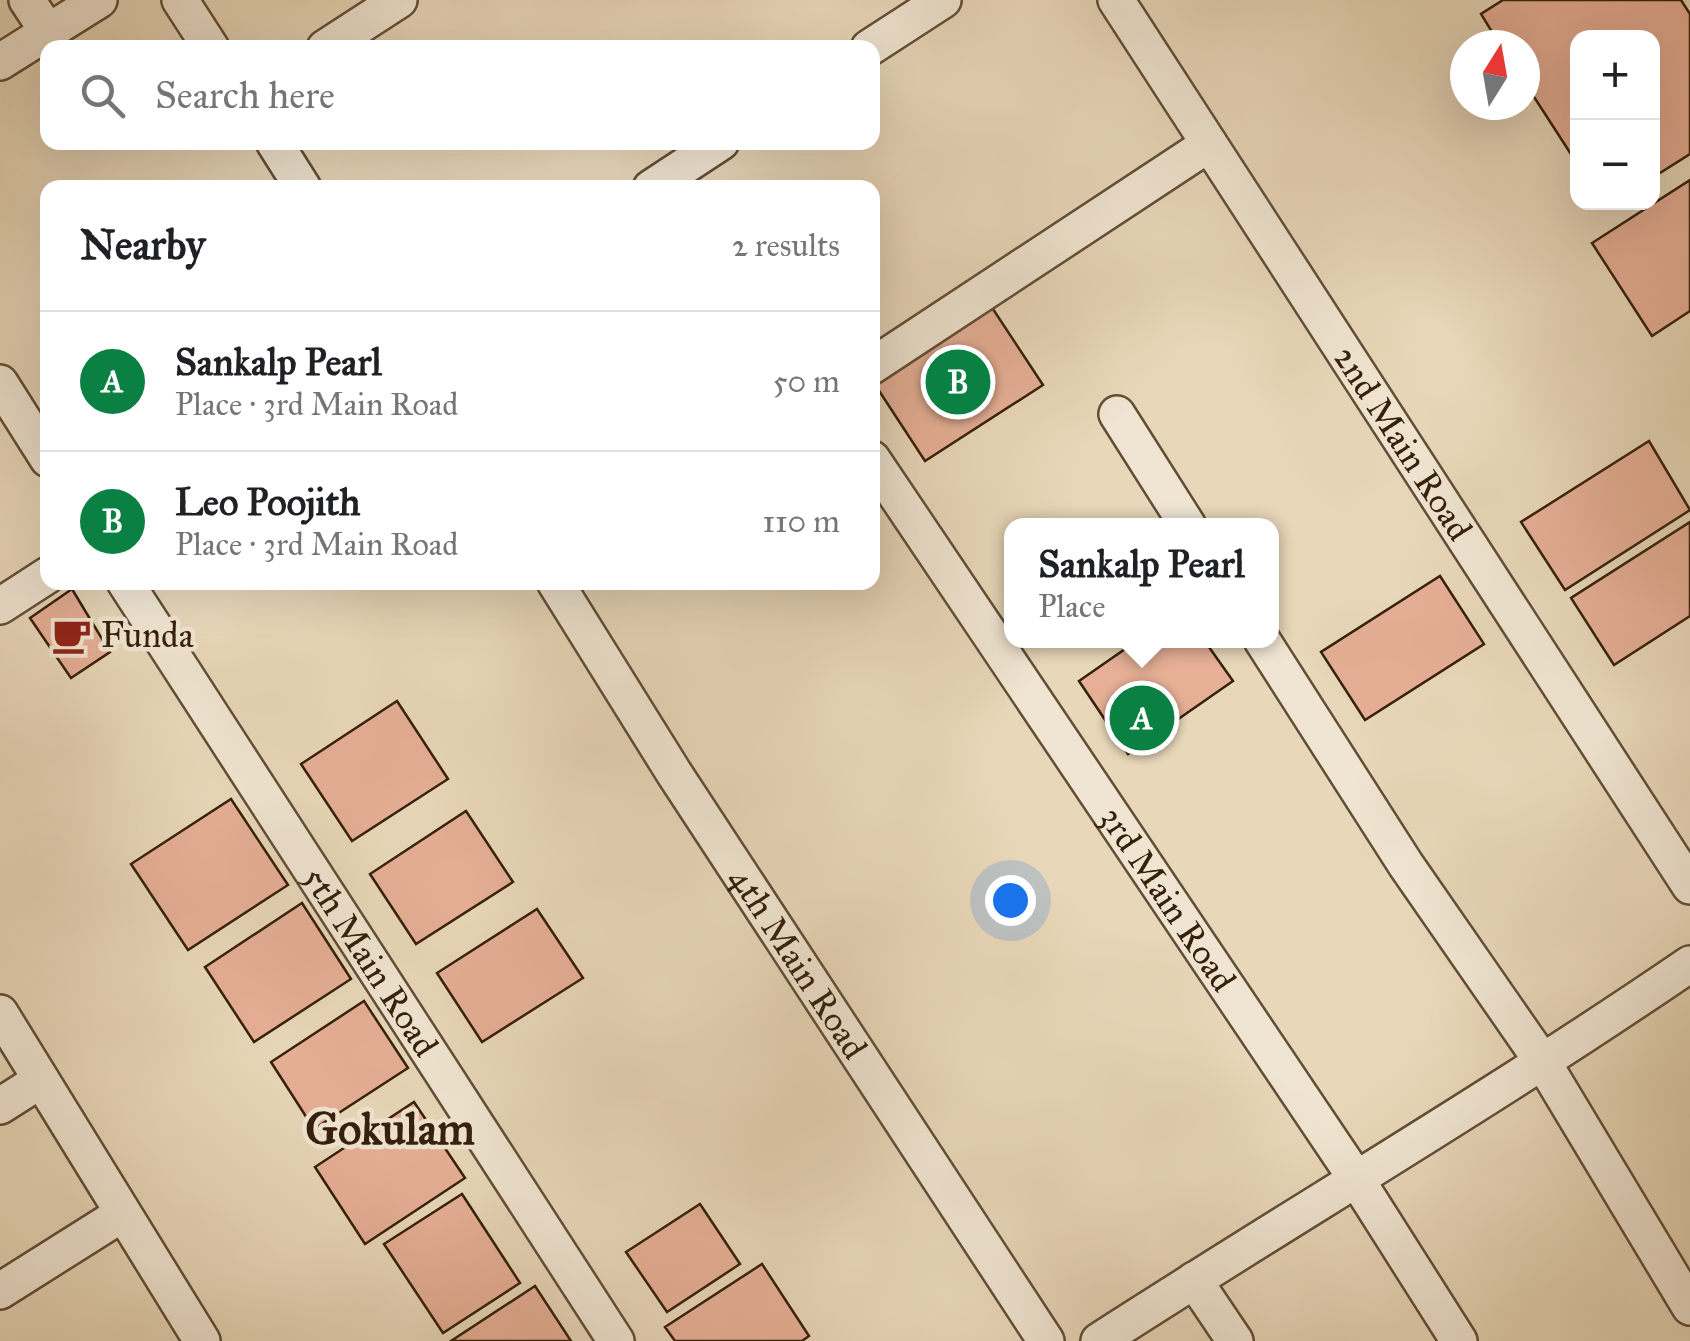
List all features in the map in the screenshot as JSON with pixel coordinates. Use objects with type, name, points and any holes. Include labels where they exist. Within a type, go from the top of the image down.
[{"type":"street","points":[[27,0],[48,32]]},
{"type":"street","points":[[0,62],[99,0]]},
{"type":"street","points":[[180,0],[206,40]]},
{"type":"street","points":[[337,40],[399,0]]},
{"type":"street","points":[[880,41],[943,0]]},
{"type":"street","name":"2nd Main Road","points":[[1116,0],[1690,886]]},
{"type":"street","points":[[880,361],[1209,144]]},
{"type":"street","points":[[279,150],[298,180]]},
{"type":"street","points":[[675,180],[711,150]]},
{"type":"street","points":[[0,383],[40,447]]},
{"type":"street","points":[[1117,414],[1183,518]]},
{"type":"street","name":"3rd Main Road","points":[[880,470],[1355,1177],[1459,1341]]},
{"type":"street","points":[[0,606],[40,580]]},
{"type":"street","name":"5th Main Road","points":[[130,590],[616,1341]]},
{"type":"street","name":"4th Main Road","points":[[561,590],[674,773],[1046,1341]]},
{"type":"street","points":[[1267,648],[1406,865],[1544,1064],[1690,1307]]},
{"type":"street","points":[[1099,1341],[1355,1177],[1544,1064],[1690,964]]},
{"type":"street","points":[[0,1013],[200,1340]]},
{"type":"street","points":[[0,1106],[41,1080]]},
{"type":"street","points":[[0,1291],[122,1214]]},
{"type":"street","points":[[1194,1280],[1235,1341]]},
{"type":"building","points":[[1503,0],[1681,0],[1690,14],[1690,154],[1660,173],[1660,30],[1570,30],[1570,153],[1540,106],[1540,30],[1491,30],[1481,14]]},
{"type":"building","points":[[1690,180],[1690,311],[1652,336],[1592,243],[1643,210],[1660,210],[1660,199]]},
{"type":"building","points":[[989,303],[1043,385],[925,461],[880,392],[880,375]]},
{"type":"building","points":[[1649,441],[1690,510],[1565,590],[1521,522]]},
{"type":"building","points":[[1690,522],[1690,616],[1614,665],[1571,598]]},
{"type":"building","points":[[1440,576],[1484,644],[1365,720],[1321,652]]},
{"type":"building","name":"Funda","points":[[73,590],[110,652],[71,678],[30,618]]},
{"type":"building","points":[[1126,648],[1210,648],[1233,681],[1128,754],[1079,681]]},
{"type":"building","points":[[397,701],[448,779],[352,841],[301,764]]},
{"type":"building","points":[[231,799],[288,885],[188,950],[131,864]]},
{"type":"building","points":[[466,811],[513,882],[416,944],[370,874]]},
{"type":"building","points":[[302,903],[351,979],[254,1042],[205,967]]},
{"type":"building","points":[[537,909],[583,978],[482,1042],[437,973]]},
{"type":"building","points":[[364,1001],[408,1068],[314,1129],[271,1062]]},
{"type":"building","points":[[414,1102],[465,1178],[365,1244],[315,1167]]},
{"type":"building","points":[[462,1194],[520,1283],[443,1333],[384,1244]]},
{"type":"building","points":[[700,1204],[740,1264],[667,1312],[626,1252]]},
{"type":"building","points":[[762,1264],[809,1336],[802,1341],[675,1341],[665,1327]]},
{"type":"building","points":[[535,1286],[571,1341],[451,1341]]},
{"type":"place","name":"Leo Poojith","points":[[958,382]]},
{"type":"place","name":"Funda","points":[[71,635]]},
{"type":"place","name":"Sankalp Pearl","points":[[1142,718]]},
{"type":"district","name":"Gokulam","points":[[390,1128]]}]
